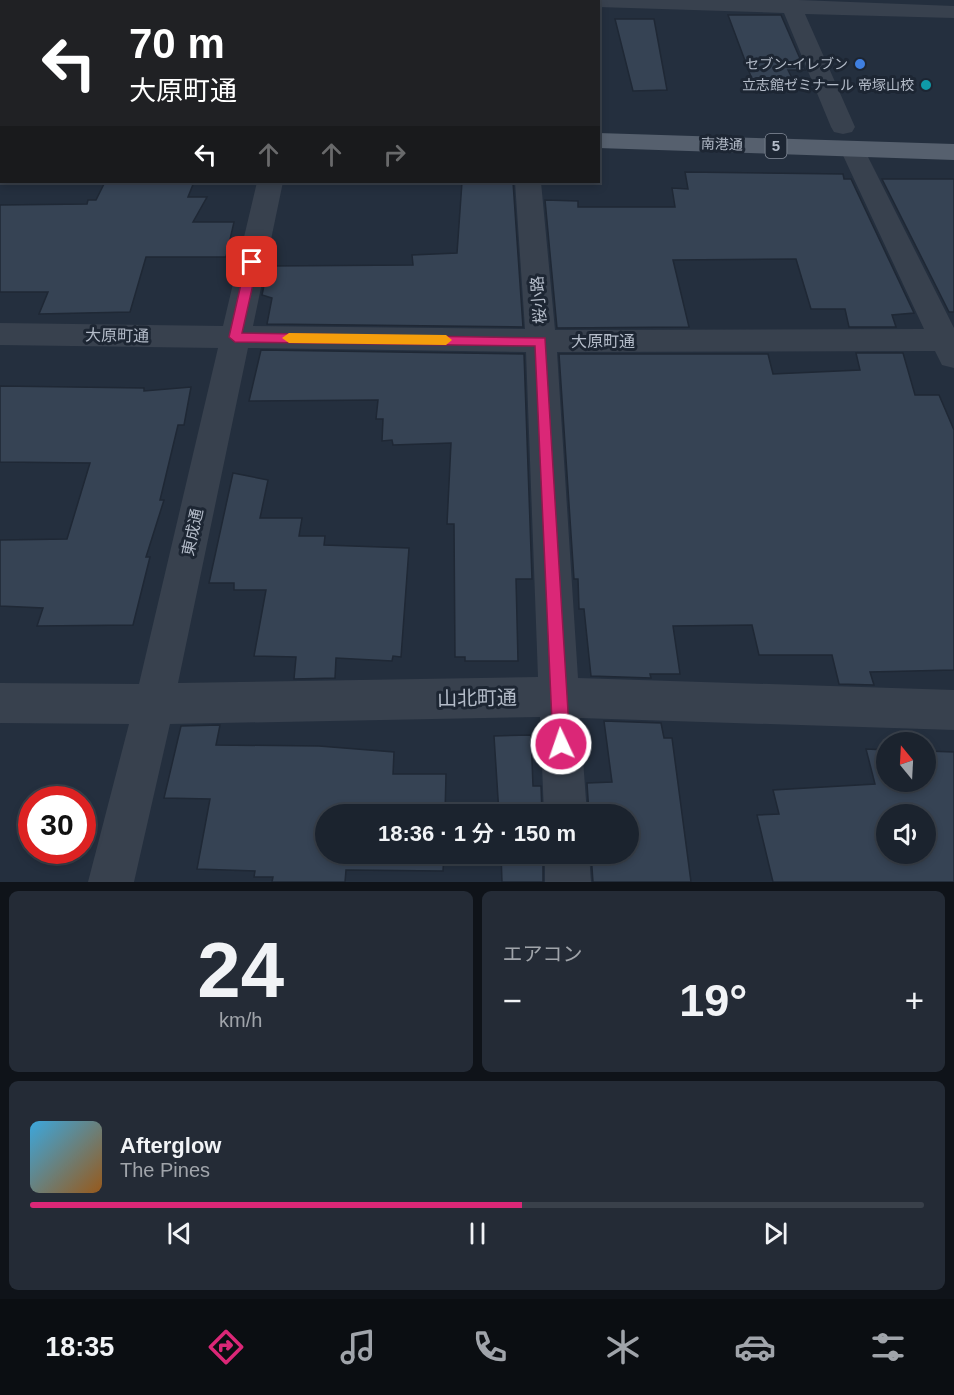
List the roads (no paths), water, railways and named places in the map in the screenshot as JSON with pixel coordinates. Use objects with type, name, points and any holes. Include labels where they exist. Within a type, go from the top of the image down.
[{"type":"main road","name":"南港通","points":[[600,118],[848,138],[954,152]]},
{"type":"main road","name":"南港通","points":[[600,140],[848,138],[943,129]]},
{"type":"street","points":[[600,1],[790,4],[954,12]]},
{"type":"street","points":[[790,4],[848,138],[951,346]]},
{"type":"street","name":"東成通","points":[[111,882],[154,704],[270,183]]},
{"type":"street","name":"桜小路","points":[[528,183],[541,341],[564,804]]},
{"type":"street","name":"大原町通","points":[[0,334],[951,346]]},
{"type":"street","name":"山北町通","points":[[0,703],[154,704],[559,697],[954,710]]},
{"type":"street","points":[[567,864],[568,882]]},
{"type":"place","name":"セブン-イレブン","points":[[860,64]]},
{"type":"place","name":"立志館ゼミナール 帝塚山校","points":[[926,85]]}]
